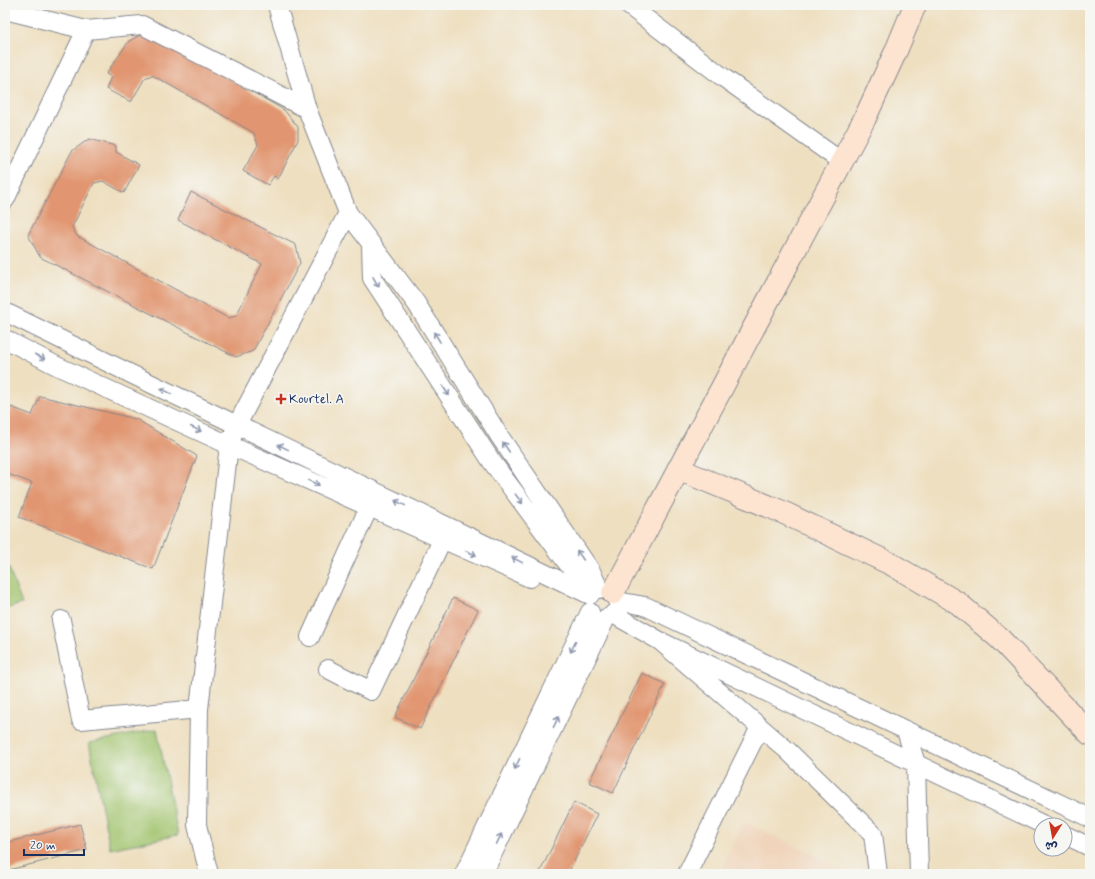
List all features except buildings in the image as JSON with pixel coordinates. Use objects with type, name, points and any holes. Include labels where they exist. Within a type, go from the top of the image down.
[{"type":"street","points":[[277,5],[307,109],[348,213],[370,244],[372,278],[492,462],[568,564],[601,602]]},
{"type":"street","points":[[628,5],[724,78],[842,162]]},
{"type":"street","points":[[464,874],[601,602],[678,469],[842,162],[881,85],[915,5]]},
{"type":"street","points":[[5,10],[86,30],[142,25],[307,109]]},
{"type":"street","points":[[5,200],[86,30]]},
{"type":"street","points":[[209,874],[197,825],[199,709],[230,445],[237,425],[348,213]]},
{"type":"street","points":[[5,312],[601,602],[660,641],[788,751],[873,834],[878,874]]},
{"type":"street","points":[[5,339],[57,366],[442,540],[601,602],[645,606],[1090,818]]},
{"type":"street","points":[[678,469],[780,511],[891,564],[958,604],[1000,640],[1090,734]]},
{"type":"street","points":[[310,636],[369,507]]},
{"type":"street","points":[[328,669],[371,691],[442,540]]},
{"type":"street","points":[[483,874],[601,602]]},
{"type":"street","points":[[61,620],[81,720],[199,709]]},
{"type":"street","points":[[660,641],[1033,820]]},
{"type":"street","points":[[687,874],[760,727]]},
{"type":"street","points":[[906,730],[916,764],[919,874]]},
{"type":"street","points":[[1073,839],[1090,847]]},
{"type":"shaded area","points":[[743,822],[833,863],[837,874],[720,874]]},
{"type":"green space","points":[[5,558],[22,604],[5,609]]},
{"type":"green space","points":[[157,729],[178,835],[110,849],[89,743]]},
{"type":"place","name":"Kourtel. A","points":[[281,399]]}]
